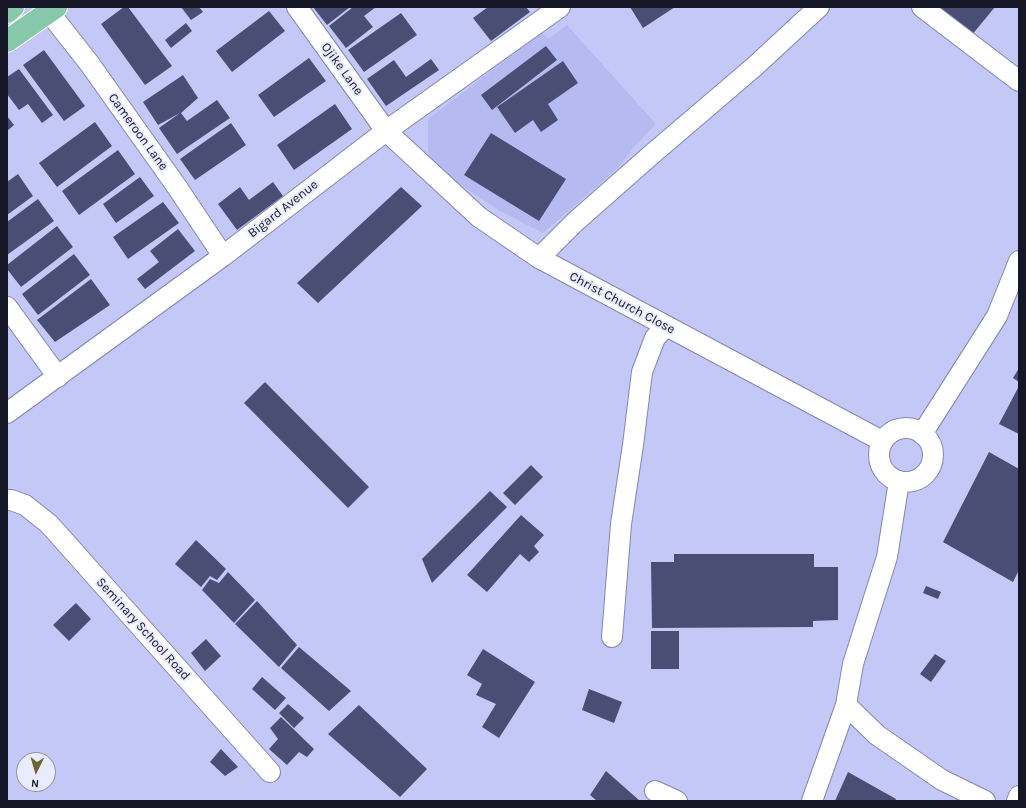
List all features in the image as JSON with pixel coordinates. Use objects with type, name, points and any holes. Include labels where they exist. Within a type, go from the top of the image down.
[{"type":"main road","points":[[7,12],[13,7]]},
{"type":"main road","points":[[7,41],[50,9]]},
{"type":"street","name":"Ojike Lane","points":[[297,7],[386,131]]},
{"type":"street","points":[[539,258],[616,186],[754,67],[819,7]]},
{"type":"street","points":[[922,7],[1019,81]]},
{"type":"street","name":"Cameroon Lane","points":[[50,9],[223,256]]},
{"type":"street","name":"Bigard Avenue","points":[[7,414],[223,256],[386,131],[553,9]]},
{"type":"street","name":"Christ Church Close","points":[[386,131],[478,217],[539,258],[665,327],[882,441]]},
{"type":"street","points":[[922,434],[997,316],[1019,262]]},
{"type":"street","points":[[7,307],[58,377]]},
{"type":"street","points":[[612,637],[621,524],[634,445],[642,372],[655,338],[665,327]]},
{"type":"street","points":[[897,429],[914,429],[922,434],[929,440],[932,449],[933,458],[930,467],[925,474],[908,482],[891,478],[884,472],[880,465],[878,456],[882,441],[889,433],[897,429]]},
{"type":"street","points":[[812,801],[846,705],[853,664],[887,557],[899,481]]},
{"type":"street","name":"Seminary School Road","points":[[7,500],[25,505],[50,524],[270,772]]},
{"type":"street","points":[[846,705],[876,735],[942,780],[985,801]]},
{"type":"street","points":[[655,791],[677,801]]},
{"type":"street","points":[[1017,801],[1019,796]]},
{"type":"shaded area","points":[[567,25],[656,124],[634,147],[618,168],[543,233],[500,211],[428,163],[428,119],[542,32],[548,39]]},
{"type":"building","points":[[124,7],[128,7],[172,66],[145,85],[101,24]]},
{"type":"building","points":[[181,7],[199,7],[203,12],[191,20]]},
{"type":"building","points":[[313,7],[350,7],[327,25]]},
{"type":"building","points":[[353,7],[376,7],[364,16],[373,27],[346,48],[329,26]]},
{"type":"building","points":[[488,7],[526,7],[530,12],[491,41],[473,18]]},
{"type":"building","points":[[630,7],[675,7],[643,28]]},
{"type":"building","points":[[934,7],[995,7],[971,36]]},
{"type":"building","points":[[269,11],[285,31],[232,72],[216,51]]},
{"type":"building","points":[[401,13],[417,35],[364,72],[348,50]]},
{"type":"building","points":[[186,23],[192,31],[171,48],[165,40]]},
{"type":"building","points":[[546,46],[557,60],[492,110],[481,95]]},
{"type":"building","points":[[44,50],[85,106],[64,121],[23,65]]},
{"type":"building","points":[[309,58],[326,81],[274,117],[258,95]]},
{"type":"building","points":[[431,59],[439,70],[386,106],[367,79],[394,60],[406,77]]},
{"type":"building","points":[[563,61],[578,83],[548,104],[558,120],[541,132],[533,120],[515,133],[497,107]]},
{"type":"building","points":[[19,69],[53,115],[42,123],[28,104],[19,110],[7,94],[7,77]]},
{"type":"building","points":[[183,75],[198,98],[181,113],[187,121],[217,100],[230,118],[177,154],[159,128],[180,113],[158,125],[143,102]]},
{"type":"building","points":[[335,104],[352,129],[294,170],[277,145]]},
{"type":"building","points":[[7,116],[14,125],[7,131]]},
{"type":"building","points":[[95,122],[112,146],[57,187],[39,163]]},
{"type":"building","points":[[231,123],[246,145],[195,180],[180,159]]},
{"type":"building","points":[[491,133],[566,179],[539,221],[464,175]]},
{"type":"building","points":[[118,150],[135,174],[79,215],[62,191]]},
{"type":"building","points":[[18,174],[33,196],[7,215],[7,182]]},
{"type":"building","points":[[140,177],[154,196],[116,223],[103,204]]},
{"type":"building","points":[[273,182],[283,196],[237,230],[218,204],[240,187],[249,200]]},
{"type":"building","points":[[401,187],[422,206],[318,303],[297,283]]},
{"type":"building","points":[[38,199],[54,221],[7,255],[7,222]]},
{"type":"building","points":[[163,202],[179,223],[128,259],[113,237]]},
{"type":"building","points":[[57,226],[73,247],[21,287],[7,269],[7,265]]},
{"type":"building","points":[[178,229],[195,251],[145,289],[137,279],[159,262],[150,251]]},
{"type":"building","points":[[74,254],[90,275],[38,315],[22,294]]},
{"type":"building","points":[[91,279],[110,305],[55,342],[37,320]]},
{"type":"building","points":[[1019,368],[1019,382],[1013,378]]},
{"type":"building","points":[[265,382],[369,487],[348,508],[244,403]]},
{"type":"building","points":[[1019,386],[1019,434],[999,424]]},
{"type":"building","points":[[989,452],[1019,469],[1019,570],[1013,582],[943,542]]},
{"type":"building","points":[[531,465],[543,477],[515,505],[503,493]]},
{"type":"building","points":[[490,491],[507,507],[432,583],[422,559]]},
{"type":"building","points":[[521,515],[544,535],[534,546],[539,552],[529,562],[520,554],[487,592],[467,575]]},
{"type":"building","points":[[196,540],[226,569],[217,580],[210,576],[201,587],[175,564]]},
{"type":"building","points":[[674,554],[814,554],[814,567],[838,567],[838,620],[813,621],[813,627],[652,628],[651,562],[674,562]]},
{"type":"building","points":[[228,572],[255,600],[234,623],[202,590],[210,579],[219,583]]},
{"type":"building","points":[[926,586],[941,592],[938,599],[923,593]]},
{"type":"building","points":[[257,601],[297,645],[279,667],[235,624]]},
{"type":"building","points":[[76,603],[91,619],[69,641],[53,625]]},
{"type":"building","points":[[651,631],[679,631],[679,669],[651,669]]},
{"type":"building","points":[[206,639],[221,656],[205,671],[191,653]]},
{"type":"building","points":[[299,647],[351,691],[329,711],[281,668]]},
{"type":"building","points":[[483,649],[535,682],[499,738],[482,727],[496,704],[476,695],[482,684],[467,675]]},
{"type":"building","points":[[935,654],[946,661],[931,682],[920,674]]},
{"type":"building","points":[[262,677],[286,698],[275,710],[252,689]]},
{"type":"building","points":[[589,689],[622,702],[614,723],[582,710]]},
{"type":"building","points":[[288,704],[304,718],[294,728],[279,713]]},
{"type":"building","points":[[359,705],[427,769],[400,797],[328,734]]},
{"type":"building","points":[[281,717],[314,749],[307,757],[299,752],[287,765],[269,749],[278,739],[270,728]]},
{"type":"building","points":[[221,749],[238,767],[225,776],[210,762]]},
{"type":"building","points":[[606,771],[640,801],[597,801],[590,795]]},
{"type":"building","points":[[848,772],[896,799],[895,801],[835,801]]}]
